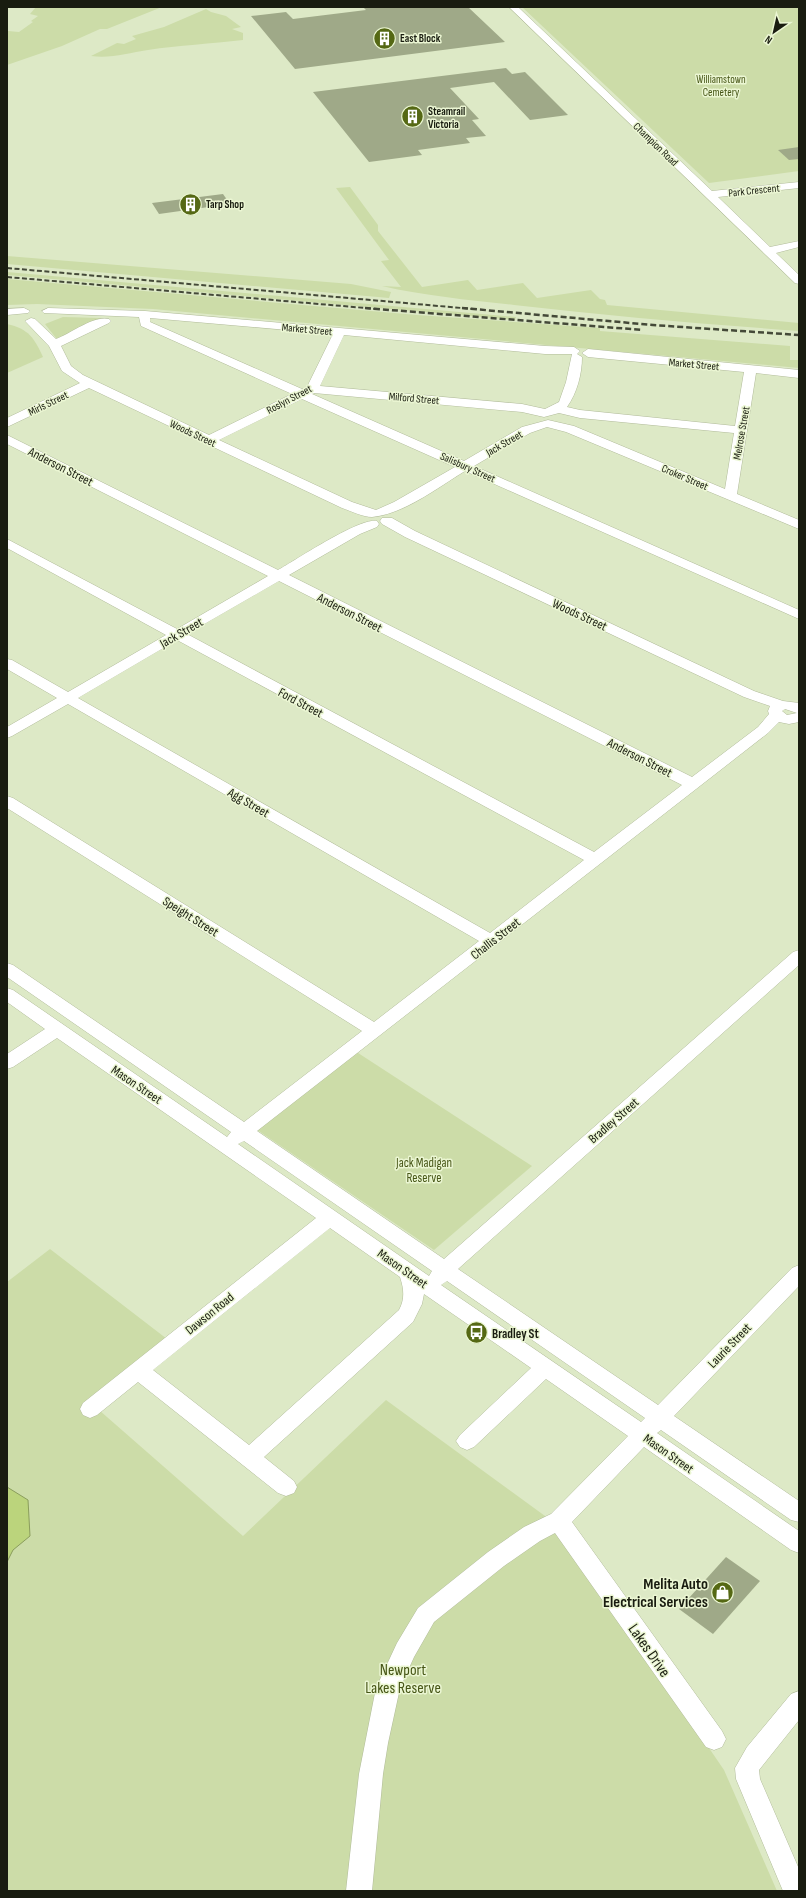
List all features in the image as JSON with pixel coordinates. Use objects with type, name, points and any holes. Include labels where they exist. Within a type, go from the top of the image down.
[{"type":"street","name":"Champion Road","points":[[513,7],[799,281]]},
{"type":"street","name":"Park Crescent","points":[[708,195],[799,185]]},
{"type":"street","points":[[768,251],[799,244]]},
{"type":"street","name":"Market Street","points":[[26,316],[37,308],[45,319],[69,312],[145,314],[545,350],[580,357],[608,356],[799,373]]},
{"type":"street","points":[[7,312],[26,316]]},
{"type":"street","name":"Salisbury Street","points":[[145,314],[145,324],[306,391],[465,466],[799,615]]},
{"type":"street","points":[[7,315],[26,316]]},
{"type":"street","name":"Woods Street","points":[[26,316],[45,319],[54,344],[66,368],[72,374],[89,384],[347,505],[374,520],[410,534],[790,712]]},
{"type":"street","points":[[54,344],[105,321]]},
{"type":"street","name":"Roslyn Street","points":[[209,440],[306,391],[340,332]]},
{"type":"street","points":[[550,415],[580,357]]},
{"type":"street","name":"Melrose Street","points":[[730,496],[751,369]]},
{"type":"street","name":"Mirls Street","points":[[7,423],[89,384]]},
{"type":"street","name":"Milford Street","points":[[306,391],[515,408],[550,415],[588,415],[742,430]]},
{"type":"street","name":"Croker Street","points":[[550,415],[570,429],[799,525]]},
{"type":"street","name":"Jack Street","points":[[7,733],[374,520],[550,415]]},
{"type":"street","name":"Anderson Street","points":[[7,440],[693,784]]},
{"type":"street","name":"Ford Street","points":[[7,543],[596,860]]},
{"type":"street","name":"Agg Street","points":[[7,662],[491,942]]},
{"type":"street","name":"Challis Street","points":[[226,1145],[491,942],[763,730],[790,712]]},
{"type":"street","name":"Speight Street","points":[[7,801],[375,1031]]},
{"type":"street","name":"Bradley Street","points":[[432,1288],[445,1269],[799,956]]},
{"type":"street","name":"Mason Street","points":[[7,969],[660,1416],[799,1513]]},
{"type":"street","name":"Mason Street","points":[[7,994],[799,1543]]},
{"type":"street","points":[[7,1063],[58,1029]]},
{"type":"street","name":"Dawson Road","points":[[90,1409],[329,1218]]},
{"type":"street","points":[[249,1458],[406,1316],[413,1304],[415,1289],[408,1272]]},
{"type":"street","name":"Laurie Street","points":[[641,1434],[799,1273]]},
{"type":"street","points":[[467,1441],[545,1367]]},
{"type":"street","points":[[138,1370],[286,1487]]},
{"type":"street","points":[[359,1891],[370,1774],[388,1688],[405,1650],[426,1615],[496,1559],[532,1534],[558,1521],[641,1434]]},
{"type":"street","name":"Lakes Drive","points":[[558,1521],[714,1739]]},
{"type":"street","points":[[795,1882],[748,1779],[747,1768],[755,1754],[799,1702]]},
{"type":"green space","points":[[36,7],[162,7],[107,29],[100,29],[62,46],[7,65],[7,32],[19,32],[33,22],[31,21],[38,16],[30,14]]},
{"type":"green space","name":"Williamstown Cemetery","points":[[522,7],[799,7],[799,171],[709,183]]},
{"type":"green space","points":[[206,9],[226,16],[241,27],[232,29],[243,33],[243,40],[160,48],[112,56],[91,56],[117,43],[124,44],[136,39],[132,36],[164,27]]},
{"type":"green space","points":[[350,187],[378,225],[378,231],[422,287],[468,280],[477,290],[523,283],[537,298],[591,290],[600,299],[605,300],[607,305],[799,323],[799,331],[656,320],[550,309],[448,297],[382,286],[401,287],[381,261],[389,260],[336,188]]},
{"type":"green space","points":[[7,256],[351,284],[391,292],[389,298],[7,264]]},
{"type":"green space","points":[[7,272],[516,317],[515,320],[7,275]]},
{"type":"green space","points":[[7,279],[417,315],[600,328],[600,331],[790,346],[790,360],[799,360],[799,368],[153,309],[37,304],[7,305]]},
{"type":"green space","points":[[63,317],[101,318],[81,326],[62,338],[56,338],[45,324]]},
{"type":"green space","points":[[7,324],[21,329],[30,335],[43,357],[7,373]]},
{"type":"green space","name":"Jack Madigan Reserve","points":[[355,1051],[532,1166],[434,1250],[253,1127]]},
{"type":"green space","name":"Newport Lakes Reserve","points":[[50,1249],[167,1339],[91,1403],[243,1536],[386,1400],[556,1524],[724,1770],[777,1891],[7,1891],[7,1282]]},
{"type":"shaded area","points":[[7,1487],[28,1500],[30,1536],[13,1550],[7,1562]]},
{"type":"building","name":"East Block","points":[[363,7],[468,7],[505,42],[295,69],[251,16],[286,12],[293,19],[366,10]]},
{"type":"building","name":"Steamrail Victoria","points":[[506,68],[512,74],[525,72],[568,115],[530,120],[494,82],[450,88],[479,119],[472,120],[486,136],[466,138],[470,143],[418,150],[422,155],[369,162],[313,92]]},
{"type":"building","points":[[799,147],[799,159],[789,160],[778,150]]},
{"type":"building","name":"Tarp Shop","points":[[223,194],[230,204],[159,214],[152,203]]},
{"type":"building","name":"Melita Auto Electrical Services","points":[[726,1557],[760,1581],[713,1634],[679,1609]]},
{"type":"railway","points":[[7,268],[473,309]]},
{"type":"railway","points":[[7,277],[370,308]]},
{"type":"railway","points":[[365,308],[370,308]]},
{"type":"railway","points":[[370,308],[643,330]]},
{"type":"railway","points":[[370,308],[377,309]]},
{"type":"railway","points":[[462,308],[653,325],[799,335]]},
{"type":"place","name":"East Block","points":[[385,38]]},
{"type":"place","name":"Steamrail Victoria","points":[[413,117]]},
{"type":"place","name":"Tarp Shop","points":[[191,204]]},
{"type":"place","name":"Bradley St","points":[[476,1333]]},
{"type":"place","name":"Melita Auto Electrical Services","points":[[723,1592]]}]
